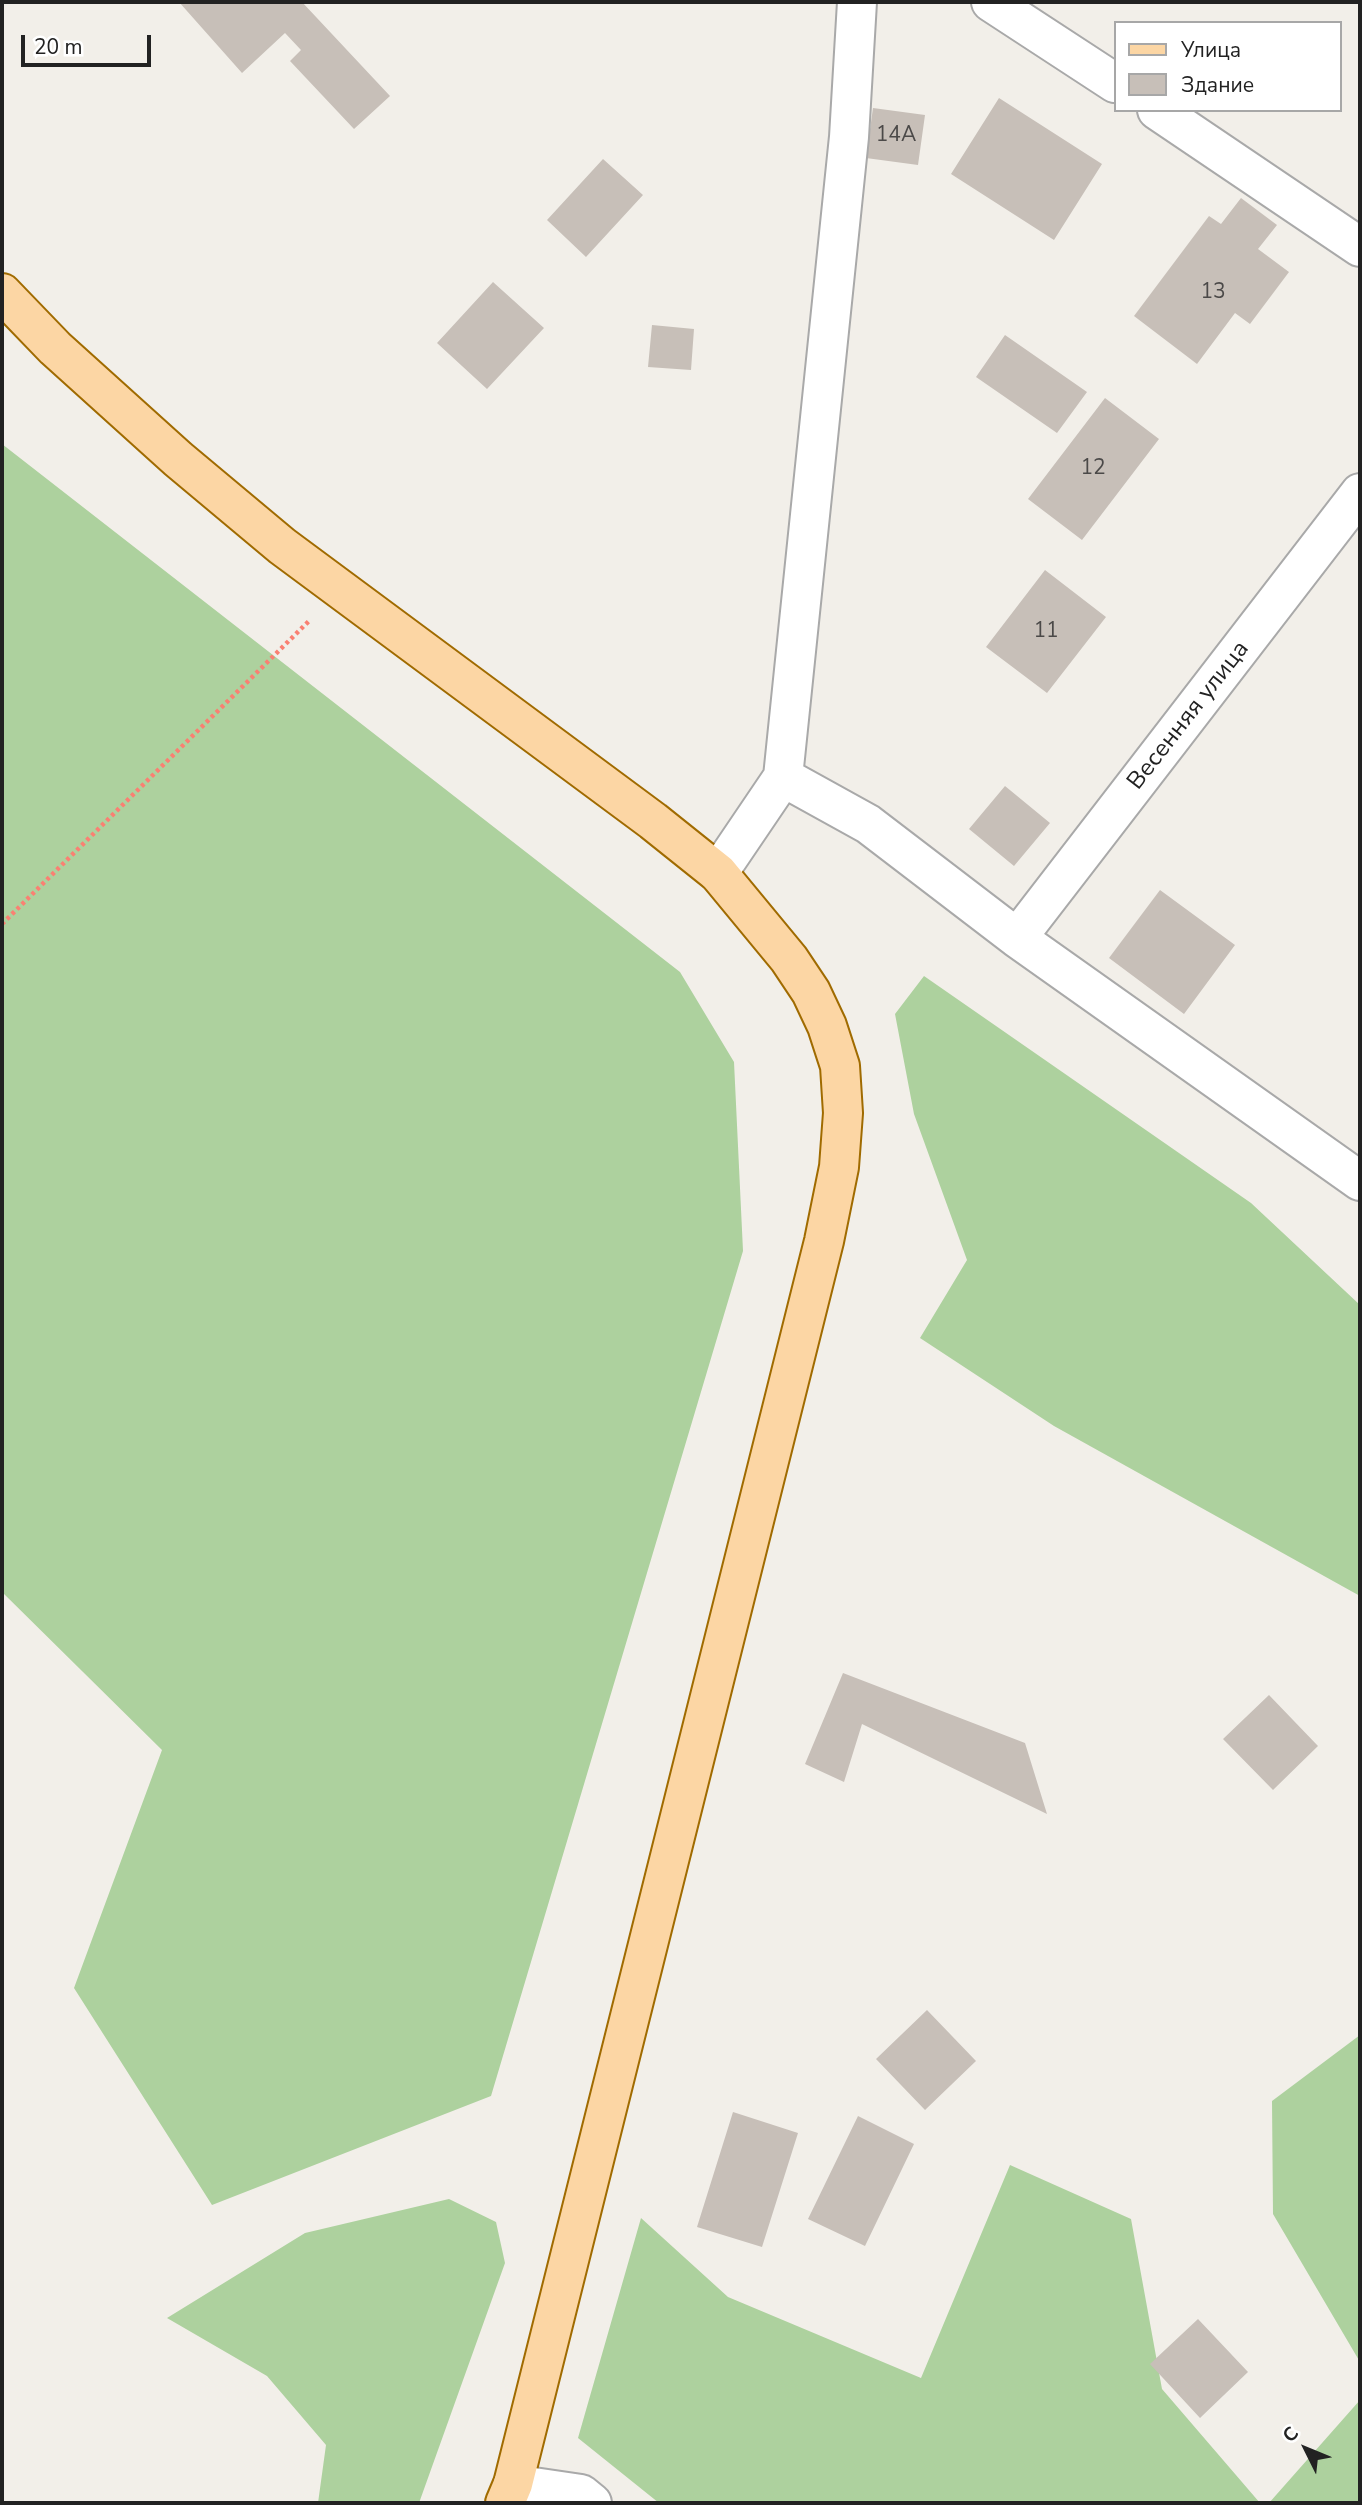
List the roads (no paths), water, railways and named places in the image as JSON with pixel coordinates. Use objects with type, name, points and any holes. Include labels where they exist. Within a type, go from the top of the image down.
[{"type":"main road","points":[[2,293],[55,348],[178,459],[282,546],[653,821],[718,873],[789,959],[827,1026],[840,1066],[843,1113],[839,1167],[821,1255],[509,2494]]},
{"type":"street","points":[[718,873],[783,777],[849,137],[857,2]]},
{"type":"street","points":[[991,2],[1114,82]]},
{"type":"street","points":[[1160,112],[1360,247]]},
{"type":"street","name":"Весенняя улица","points":[[1017,937],[1360,493]]},
{"type":"street","points":[[783,777],[868,824],[1017,937],[1360,1181]]},
{"type":"street","points":[[509,2494],[581,2494],[592,2503]]}]
